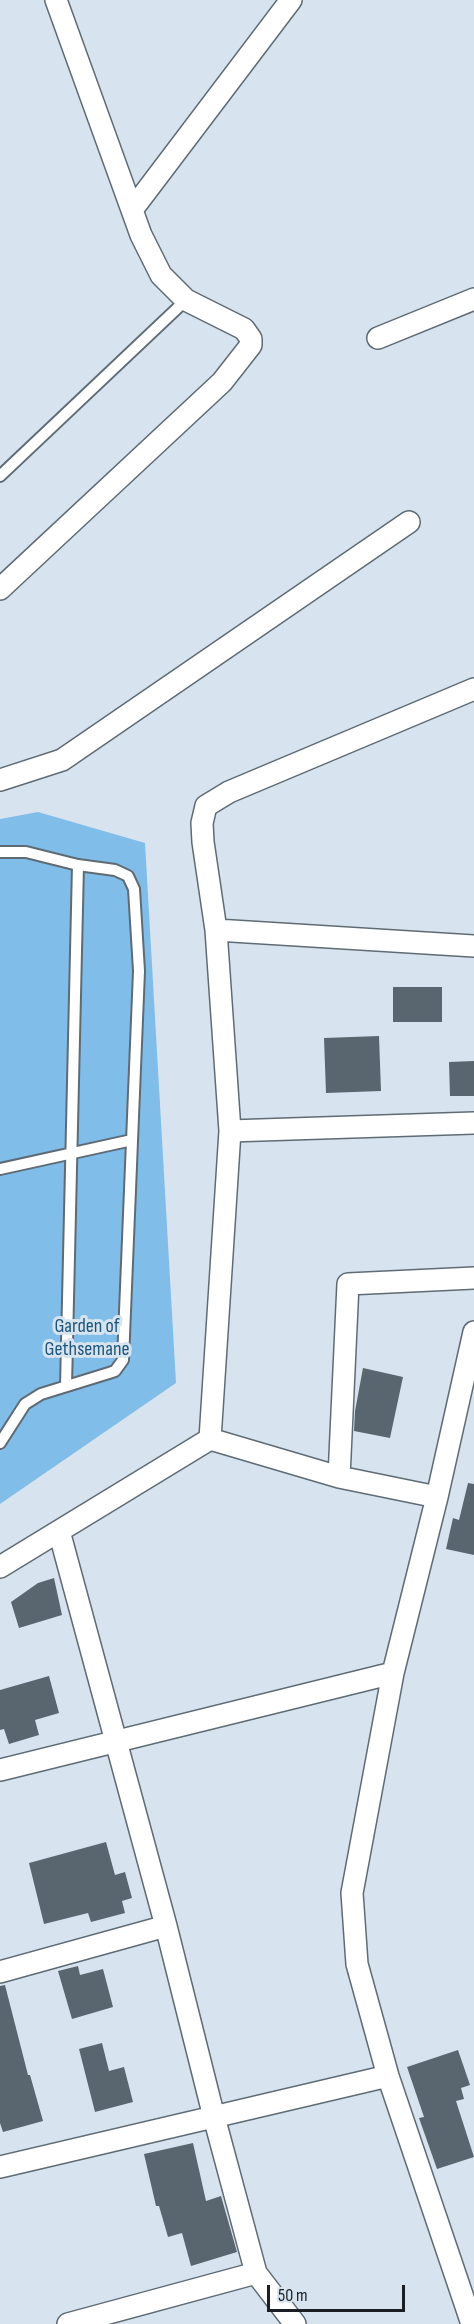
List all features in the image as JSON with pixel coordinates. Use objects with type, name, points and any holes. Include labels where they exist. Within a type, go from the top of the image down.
[{"type":"street","points":[[0,589],[222,382],[248,350],[251,339],[244,329],[186,300],[161,275],[145,246],[56,0]]},
{"type":"street","points":[[132,210],[291,0]]},
{"type":"street","points":[[378,338],[474,300]]},
{"type":"street","points":[[0,780],[62,760],[409,522]]},
{"type":"street","points":[[210,1439],[230,1131],[216,930],[203,842],[202,823],[206,806],[229,792],[474,689]]},
{"type":"street","points":[[216,930],[474,946]]},
{"type":"street","points":[[230,1131],[474,1124]]},
{"type":"street","points":[[339,1477],[348,1284],[474,1278]]},
{"type":"street","points":[[472,2324],[388,2076],[357,1964],[352,1893],[393,1673],[437,1497],[474,1332]]},
{"type":"street","points":[[0,1567],[210,1439],[339,1477],[437,1497]]},
{"type":"street","points":[[59,1531],[166,1926],[256,2273],[295,2324]]},
{"type":"street","points":[[0,1770],[393,1673]]},
{"type":"street","points":[[0,1972],[166,1926]]},
{"type":"street","points":[[0,2167],[388,2076]]},
{"type":"street","points":[[68,2324],[256,2273]]},
{"type":"lane","points":[[0,476],[186,300]]},
{"type":"lane","points":[[0,852],[26,852],[78,865],[122,872],[132,882],[134,889],[139,971],[123,1360],[120,1366],[109,1374],[41,1394],[25,1404],[0,1443]]},
{"type":"lane","points":[[66,1386],[78,865]]},
{"type":"lane","points":[[0,1169],[132,1140]]},
{"type":"green space","name":"Garden of Gethsemane","points":[[38,812],[145,843],[176,1383],[0,1504],[0,819]]},
{"type":"building","points":[[393,987],[442,987],[442,1022],[393,1022]]},
{"type":"building","points":[[379,1036],[381,1091],[326,1093],[324,1038]]},
{"type":"building","points":[[474,1061],[474,1096],[450,1096],[449,1062]]},
{"type":"building","points":[[363,1368],[403,1377],[390,1438],[354,1431],[355,1411]]},
{"type":"building","points":[[468,1483],[474,1484],[474,1555],[446,1549],[453,1518],[459,1520]]},
{"type":"building","points":[[54,1578],[62,1615],[19,1628],[11,1602],[38,1583]]},
{"type":"building","points":[[49,1676],[59,1713],[35,1720],[39,1735],[9,1744],[4,1729],[0,1730],[0,1690]]},
{"type":"building","points":[[106,1842],[115,1875],[125,1872],[132,1898],[122,1901],[125,1913],[91,1922],[88,1913],[44,1924],[29,1863]]},
{"type":"building","points":[[78,1966],[80,1975],[103,1969],[113,2007],[72,2019],[58,1971]]},
{"type":"building","points":[[5,1985],[28,2075],[30,2075],[43,2121],[3,2132],[0,2123],[0,1986]]},
{"type":"building","points":[[102,2043],[109,2071],[124,2067],[133,2102],[95,2112],[79,2049]]},
{"type":"building","points":[[458,2050],[470,2085],[461,2088],[464,2099],[456,2101],[474,2157],[437,2169],[419,2118],[424,2117],[407,2067]]},
{"type":"building","points":[[193,2143],[206,2201],[221,2196],[237,2252],[191,2266],[182,2233],[168,2237],[159,2206],[156,2206],[144,2154]]}]
